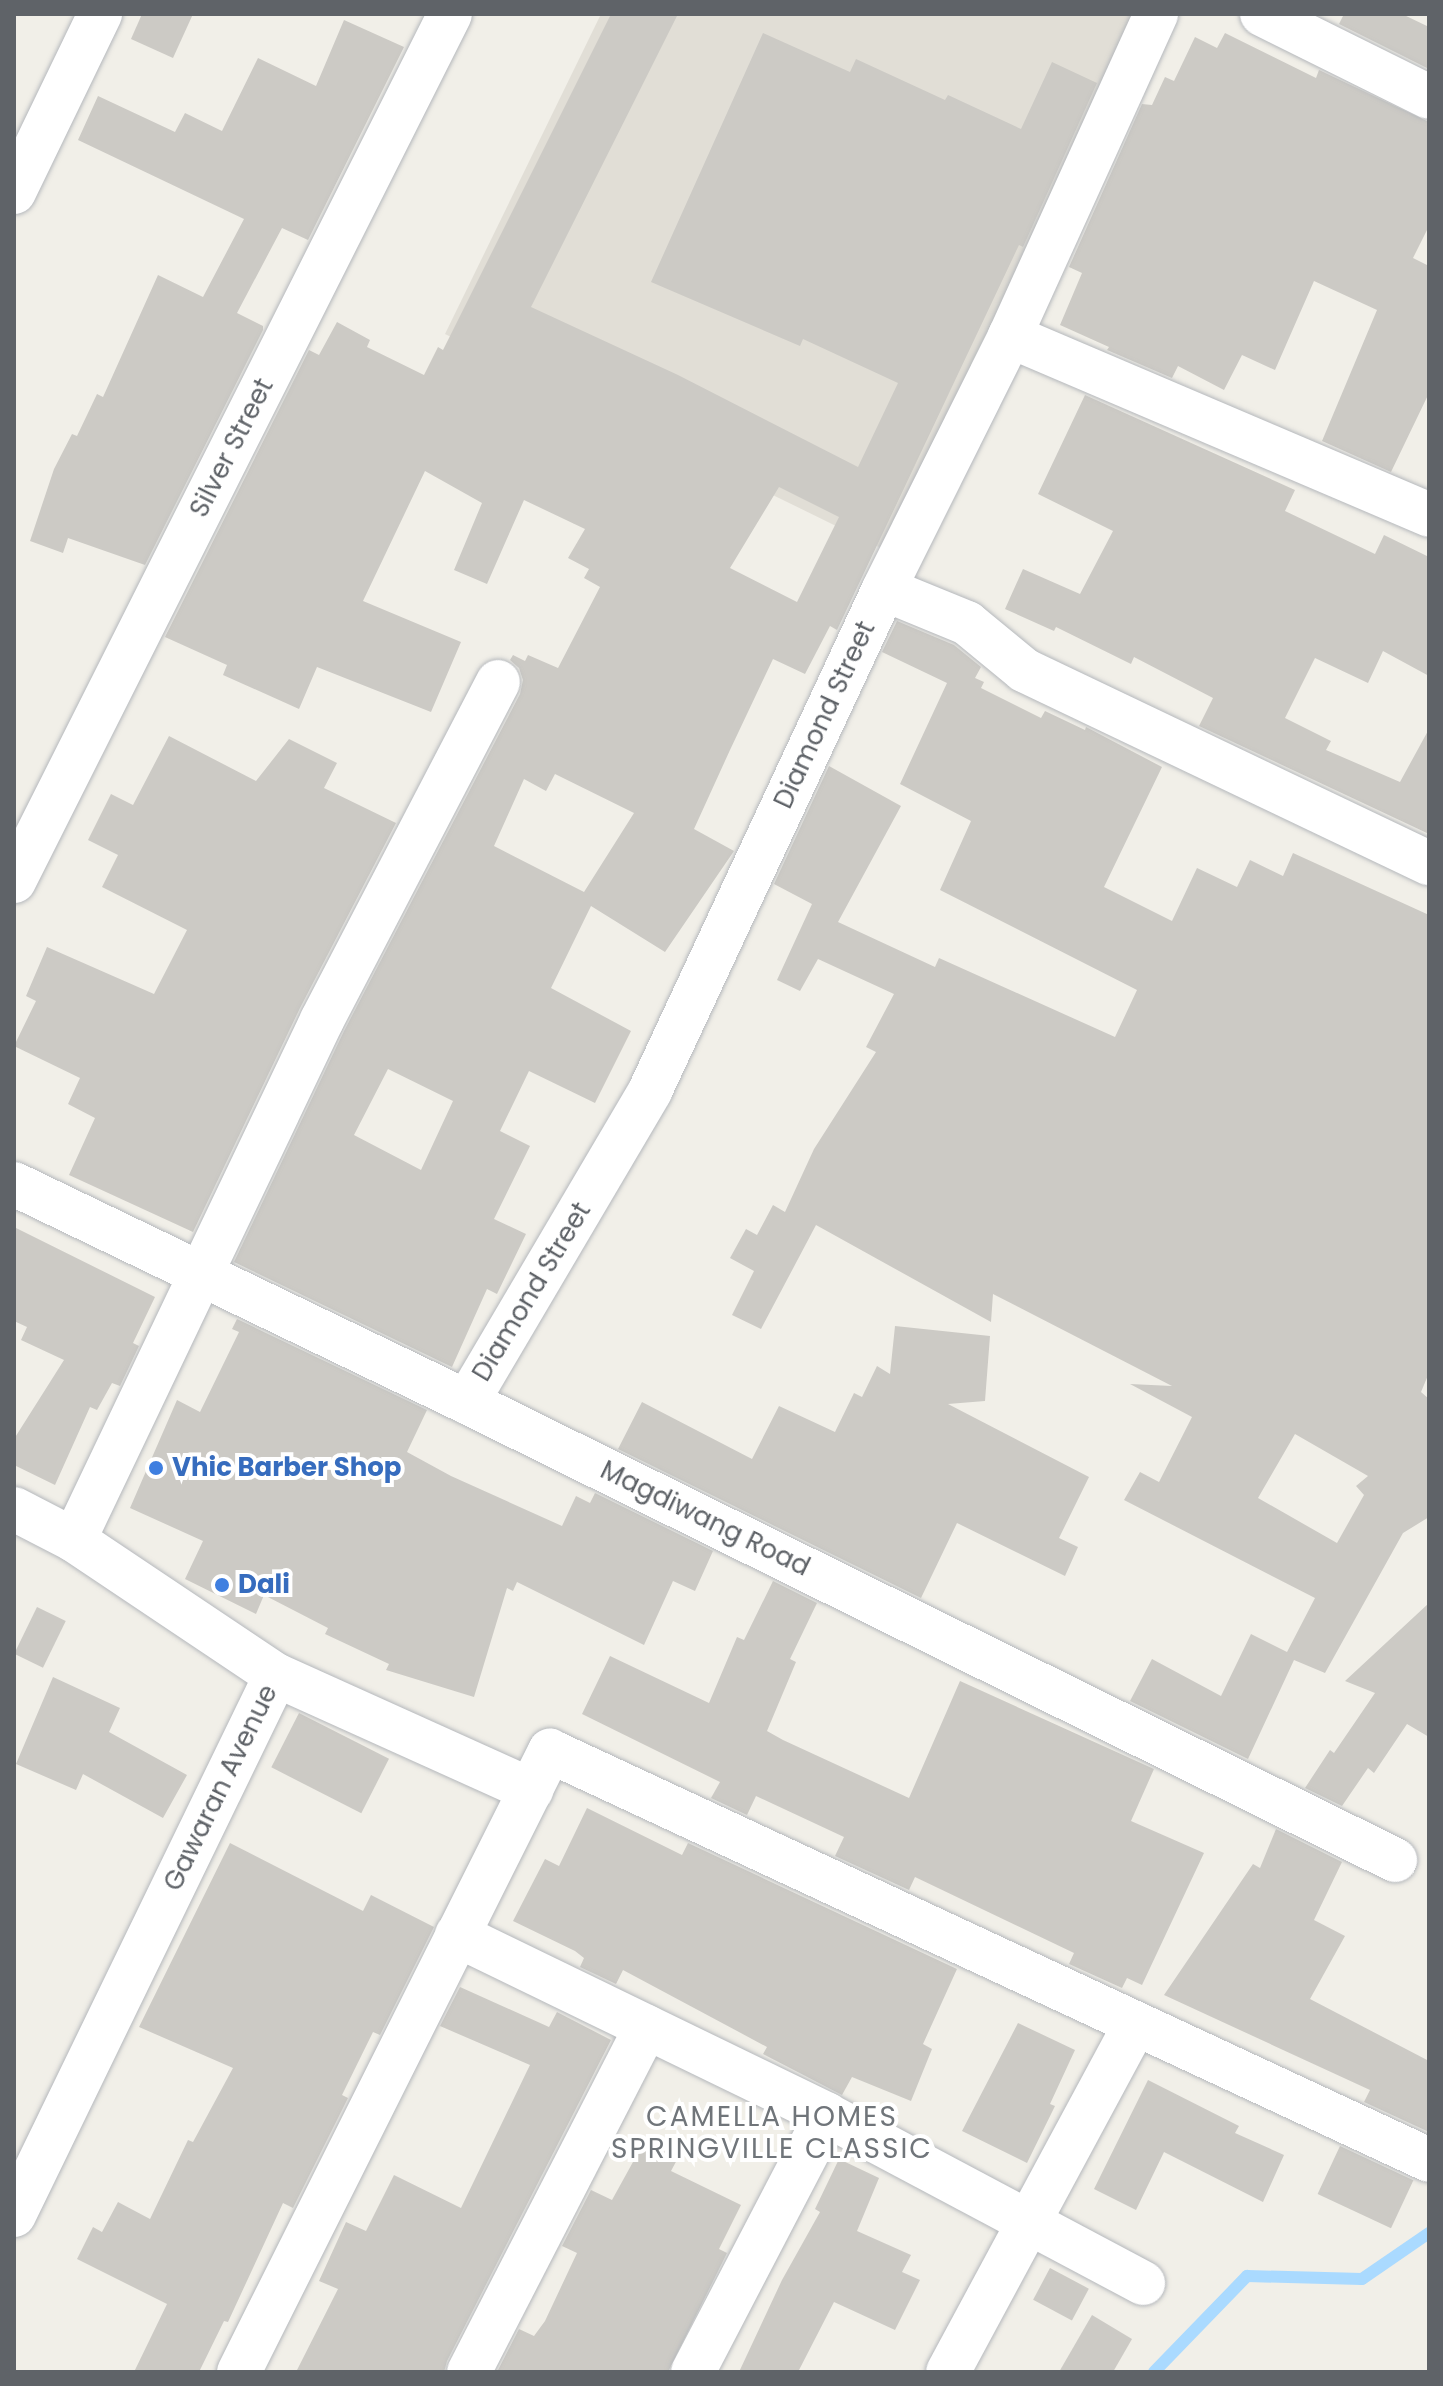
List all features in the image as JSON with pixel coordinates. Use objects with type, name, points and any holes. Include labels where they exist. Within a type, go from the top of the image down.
[{"type":"street","points":[[14,192],[100,14]]},
{"type":"street","name":"Silver Street","points":[[14,881],[450,14]]},
{"type":"street","name":"Diamond Street","points":[[467,1402],[650,1091],[884,589],[1010,336],[1156,14]]},
{"type":"street","points":[[1262,14],[1429,97]]},
{"type":"street","points":[[1010,336],[1429,515]]},
{"type":"street","points":[[884,589],[967,623],[1024,670],[1429,863]]},
{"type":"street","points":[[74,1540],[199,1271],[322,1020],[498,682]]},
{"type":"street","name":"Magdiwang Road","points":[[14,1184],[467,1402],[1395,1860]]},
{"type":"street","name":"Gawaran Avenue","points":[[14,1509],[74,1540],[276,1675],[14,2215]]},
{"type":"street","points":[[276,1675],[531,1790]]},
{"type":"street","points":[[239,2372],[550,1751],[1429,2160]]},
{"type":"street","points":[[457,1935],[827,2115],[1143,2283]]},
{"type":"street","points":[[948,2372],[1135,2024]]},
{"type":"street","points":[[469,2372],[646,2027]]},
{"type":"street","points":[[693,2372],[827,2115]]},
{"type":"shaded area","points":[[601,14],[1148,14],[889,552],[445,334]]},
{"type":"building","points":[[142,14],[193,14],[173,58],[131,39]]},
{"type":"building","points":[[611,14],[678,14],[531,307],[678,375],[858,467],[898,383],[803,339],[800,346],[651,282],[763,33],[850,72],[856,59],[945,100],[948,95],[1021,129],[1052,62],[1097,83],[1023,247],[1019,245],[837,630],[830,626],[805,674],[773,659],[694,829],[734,851],[665,952],[591,906],[551,988],[631,1031],[595,1103],[529,1071],[500,1131],[530,1146],[494,1219],[526,1234],[497,1294],[487,1289],[452,1367],[234,1262],[344,1031],[520,694],[523,680],[519,668],[510,660],[513,655],[525,661],[528,655],[558,668],[600,587],[584,578],[589,569],[568,558],[585,529],[524,500],[487,584],[454,570],[482,503],[425,471],[363,601],[461,642],[431,712],[317,667],[299,709],[223,675],[227,665],[165,637],[309,350],[319,355],[337,322],[370,340],[367,347],[424,375],[438,347],[443,350]],"holes":[[[779,487],[839,517],[797,602],[730,568]],[[555,774],[634,813],[584,892],[494,846],[524,779],[546,791]],[[388,1069],[453,1101],[421,1170],[354,1135]]]},
{"type":"building","points":[[1344,14],[1402,14],[1429,27],[1429,69],[1339,24]]},
{"type":"building","points":[[344,20],[404,47],[308,240],[282,228],[237,313],[263,326],[263,330],[145,565],[68,538],[63,553],[30,541],[54,469],[72,434],[77,436],[97,394],[103,397],[158,275],[203,297],[244,219],[78,140],[98,96],[175,132],[185,113],[222,131],[258,58],[316,86]]},
{"type":"building","points":[[1225,33],[1316,78],[1319,70],[1429,122],[1429,226],[1413,258],[1429,266],[1429,393],[1391,472],[1322,441],[1377,310],[1314,281],[1275,370],[1242,355],[1224,390],[1178,366],[1172,378],[1107,350],[1109,347],[1060,325],[1082,273],[1069,267],[1142,104],[1152,105],[1165,77],[1174,81],[1195,37],[1217,48]]},
{"type":"building","points":[[1085,395],[1295,490],[1285,511],[1375,554],[1384,535],[1429,557],[1429,676],[1383,651],[1368,683],[1315,658],[1285,718],[1331,741],[1326,750],[1400,782],[1429,729],[1429,834],[1199,726],[1213,698],[1134,657],[1131,664],[1056,627],[1054,631],[1005,609],[1023,569],[1080,594],[1113,531],[1038,494]]},
{"type":"building","points":[[897,621],[954,645],[981,667],[975,678],[984,682],[981,688],[1041,718],[1045,711],[1085,730],[1086,727],[1162,767],[1104,887],[1172,921],[1197,868],[1237,887],[1250,860],[1283,876],[1293,853],[1429,915],[1429,1373],[1421,1392],[1429,1399],[1429,1517],[1403,1533],[1325,1673],[1294,1660],[1248,1759],[1130,1701],[1152,1659],[1221,1696],[1251,1634],[1287,1652],[1315,1598],[1124,1500],[1140,1472],[1159,1482],[1192,1417],[1130,1384],[1172,1386],[993,1294],[991,1322],[816,1225],[761,1329],[732,1315],[754,1271],[730,1258],[746,1229],[757,1235],[773,1205],[785,1212],[814,1149],[876,1052],[866,1047],[894,994],[818,959],[800,991],[777,980],[812,904],[774,884],[829,766],[901,806],[838,922],[935,967],[939,958],[1115,1037],[1137,990],[940,890],[971,821],[900,784],[947,683],[882,652]],"holes":[[[1295,1434],[1368,1476],[1356,1486],[1364,1495],[1337,1543],[1258,1498]]]},
{"type":"building","points":[[169,736],[256,781],[289,739],[337,763],[324,788],[396,823],[300,1008],[193,1232],[69,1175],[95,1118],[68,1104],[80,1078],[14,1046],[36,1001],[26,996],[47,947],[154,994],[187,930],[102,887],[118,855],[88,840],[111,794],[133,805]]},
{"type":"building","points":[[14,1227],[155,1297],[133,1343],[139,1346],[120,1386],[112,1383],[97,1410],[90,1407],[55,1485],[14,1465],[14,1439],[64,1360],[21,1340],[27,1327],[14,1321]]},
{"type":"building","points":[[237,1319],[427,1410],[407,1452],[451,1476],[562,1526],[576,1496],[590,1503],[595,1493],[713,1551],[695,1591],[673,1581],[644,1645],[517,1582],[513,1591],[507,1588],[474,1697],[386,1670],[389,1664],[325,1634],[328,1628],[264,1595],[256,1614],[185,1579],[203,1541],[130,1508],[177,1400],[200,1412],[239,1332],[232,1329]]},
{"type":"building","points":[[895,1326],[990,1336],[985,1401],[948,1404],[1089,1477],[1059,1538],[1078,1547],[1065,1576],[957,1523],[921,1598],[618,1449],[642,1402],[752,1459],[779,1406],[835,1432],[854,1393],[862,1397],[877,1366],[890,1374]]},
{"type":"building","points":[[773,1581],[817,1603],[790,1659],[796,1662],[767,1731],[783,1740],[909,1798],[960,1681],[1154,1769],[1131,1821],[1204,1853],[1142,1985],[1127,1978],[1122,1988],[1069,1964],[1074,1953],[915,1877],[909,1890],[835,1856],[844,1837],[756,1796],[747,1815],[711,1798],[720,1782],[582,1714],[610,1656],[709,1703],[737,1637],[744,1640]]},
{"type":"building","points":[[1429,1603],[1429,1737],[1407,1724],[1374,1773],[1368,1768],[1342,1806],[1305,1788],[1330,1750],[1334,1753],[1375,1693],[1345,1681]]},
{"type":"building","points":[[37,1607],[66,1621],[43,1668],[14,1654]]},
{"type":"building","points":[[53,1677],[120,1708],[109,1732],[187,1775],[163,1818],[83,1774],[76,1790],[16,1764]]},
{"type":"building","points":[[299,1713],[389,1759],[361,1813],[271,1767]]},
{"type":"building","points":[[587,1808],[682,1855],[688,1843],[957,1969],[923,2044],[932,2049],[911,2101],[852,2077],[842,2095],[763,2054],[767,2047],[623,1970],[616,1984],[580,1967],[584,1958],[575,1951],[513,1921],[545,1859],[559,1866]]},
{"type":"building","points":[[1276,1829],[1342,1862],[1314,1920],[1345,1936],[1310,1999],[1429,2061],[1429,2132],[1364,2102],[1370,2090],[1164,1995],[1253,1864],[1260,1868]]},
{"type":"building","points":[[230,1843],[363,1911],[371,1895],[434,1927],[380,2035],[373,2032],[342,2095],[348,2098],[293,2208],[283,2203],[228,2322],[224,2321],[199,2372],[134,2372],[167,2304],[77,2259],[93,2227],[102,2232],[118,2202],[150,2219],[188,2140],[193,2142],[233,2068],[139,2027]]},
{"type":"building","points":[[460,1987],[549,2027],[557,2012],[611,2040],[444,2372],[296,2372],[338,2289],[319,2281],[346,2222],[366,2231],[394,2175],[461,2208],[530,2065],[440,2026]]},
{"type":"building","points":[[1018,2023],[1075,2050],[1050,2104],[1055,2106],[1027,2163],[962,2131]]},
{"type":"building","points":[[1148,2080],[1239,2126],[1235,2133],[1284,2155],[1263,2202],[1164,2152],[1136,2210],[1094,2189]]},
{"type":"building","points":[[644,2142],[678,2158],[671,2171],[741,2205],[719,2249],[727,2253],[668,2372],[497,2372],[519,2329],[534,2336],[545,2321],[577,2253],[562,2246],[591,2190],[612,2200]]},
{"type":"building","points":[[1340,2146],[1413,2180],[1391,2228],[1318,2194]]},
{"type":"building","points":[[839,2159],[879,2178],[857,2231],[911,2255],[902,2272],[920,2280],[895,2330],[834,2302],[798,2372],[739,2372],[782,2280],[820,2212],[815,2209]]},
{"type":"building","points":[[1050,2268],[1089,2289],[1072,2320],[1033,2300]]},
{"type":"building","points":[[1092,2315],[1132,2339],[1113,2372],[1059,2372]]},
{"type":"waterway","points":[[1154,2372],[1247,2276],[1362,2279],[1429,2233]]},
{"type":"place","name":"Vhic Barber Shop","points":[[156,1468]]},
{"type":"place","name":"Dali","points":[[222,1585]]},
{"type":"district","name":"CAMELLA HOMES SPRINGVILLE CLASSIC","points":[[772,2133]]}]
